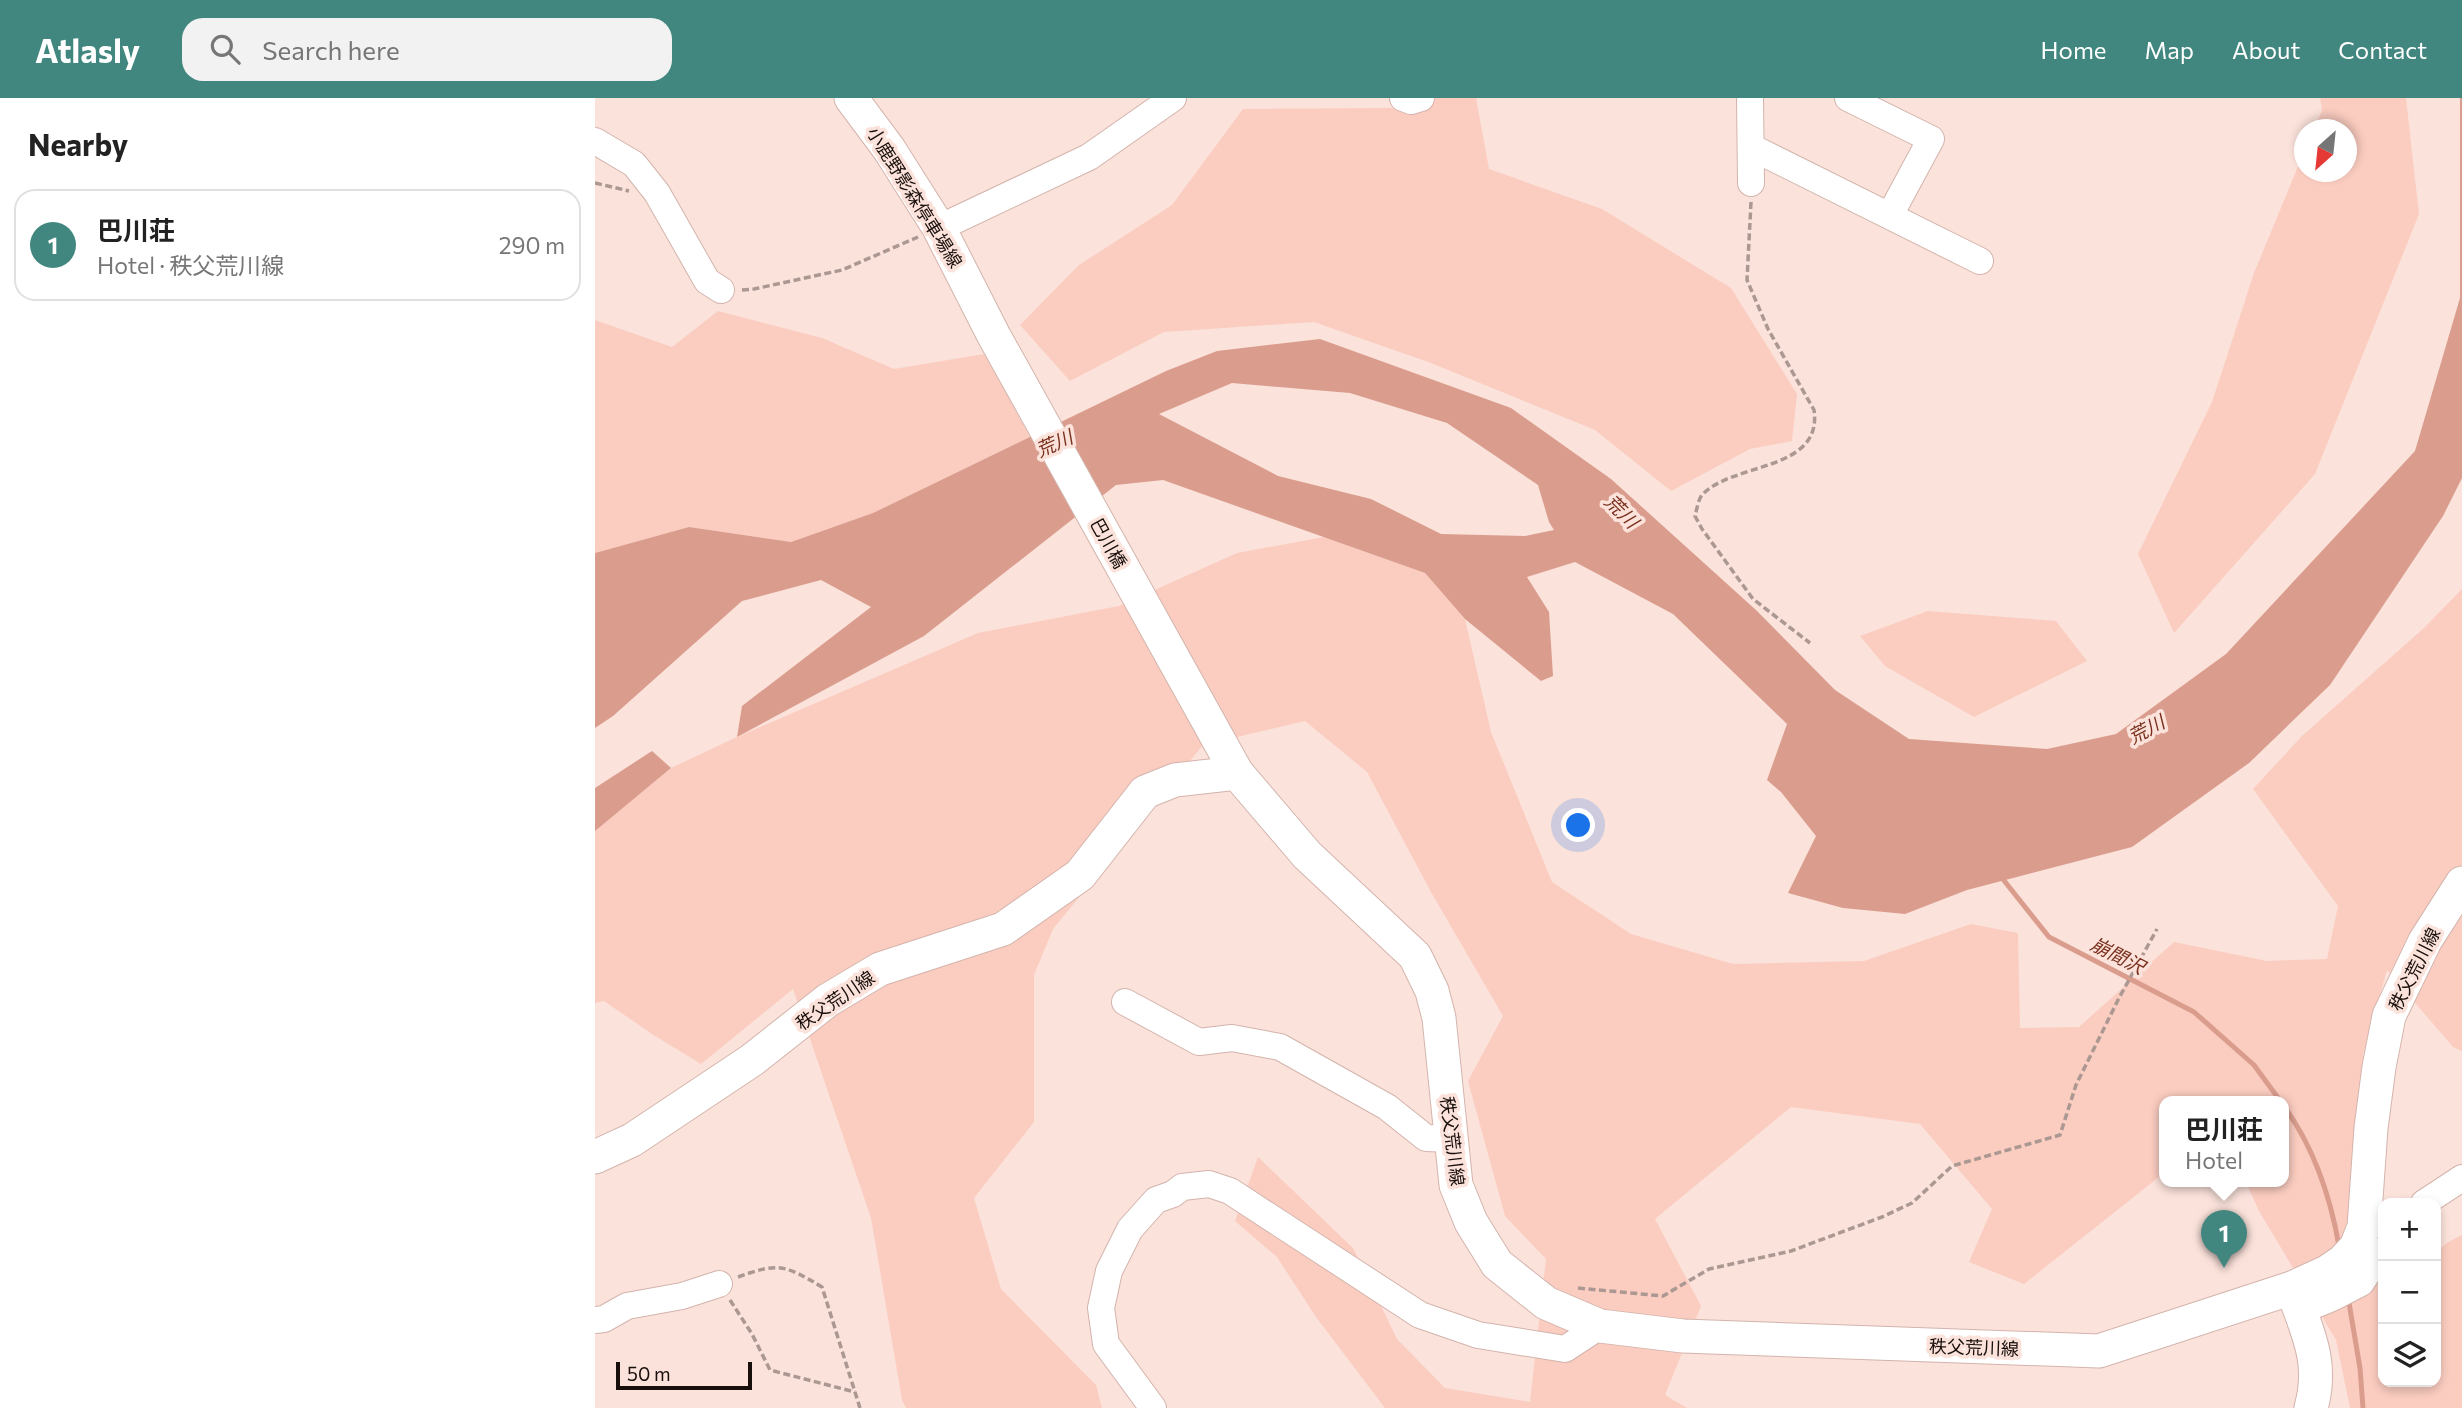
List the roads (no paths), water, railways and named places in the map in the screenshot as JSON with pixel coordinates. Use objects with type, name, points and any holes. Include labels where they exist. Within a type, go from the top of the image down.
[{"type":"main road","name":"小鹿野影森停車場線","points":[[851,98],[889,149],[939,228],[994,336]]},
{"type":"main road","name":"巴川橋","points":[[994,336],[1231,762]]},
{"type":"main road","name":"秩父荒川線","points":[[595,1157],[643,1133],[752,1060],[828,1000],[880,970],[1003,929],[1080,875],[1145,792],[1231,762],[1307,855],[1415,956],[1432,991],[1439,1018],[1456,1185],[1471,1222],[1497,1264],[1546,1303],[1600,1326],[1683,1336],[2099,1351],[2296,1299],[2356,1247],[2364,1227],[2371,1128],[2389,1016],[2425,941],[2462,883]]},
{"type":"main road","points":[[2296,1299],[2316,1356],[2316,1389],[2311,1408]]},
{"type":"street","points":[[939,228],[1089,157],[1173,98]]},
{"type":"street","points":[[1403,98],[1411,101],[1421,98]]},
{"type":"street","points":[[1750,98],[1751,183]]},
{"type":"street","points":[[1848,98],[1931,139],[1890,215]]},
{"type":"street","points":[[595,141],[634,164],[657,193],[707,281],[721,290]]},
{"type":"street","points":[[1751,147],[1980,261]]},
{"type":"street","points":[[1125,1002],[1199,1042],[1231,1038],[1280,1047],[1387,1107],[1426,1138],[1451,1139]]},
{"type":"street","points":[[2432,1198],[2462,1178]]},
{"type":"street","points":[[1153,1408],[1106,1344],[1101,1308],[1109,1271],[1130,1229],[1156,1200],[1173,1194],[1182,1187],[1209,1184],[1230,1191],[1326,1251],[1420,1315],[1478,1335],[1565,1349],[1600,1326]]},
{"type":"street","points":[[2296,1299],[2332,1298],[2361,1283],[2378,1258]]},
{"type":"street","points":[[595,1320],[604,1319],[627,1306],[682,1296],[719,1284]]},
{"type":"water","name":"荒川","points":[[2462,98],[2462,478],[2443,516],[2330,685],[2249,763],[2132,847],[1967,890],[1905,914],[1843,908],[1788,893],[1816,836],[1781,792],[1767,780],[1787,724],[1673,614],[1575,562],[1527,577],[1549,612],[1553,676],[1541,681],[1465,619],[1425,573],[1163,480],[1116,485],[924,636],[737,737],[742,706],[871,607],[821,580],[742,601],[613,716],[595,728],[595,553],[689,527],[791,542],[873,513],[1166,371],[1217,351],[1320,339],[1511,408],[1611,479],[1756,610],[1835,690],[1909,739],[2047,749],[2116,734],[2226,654],[2415,451],[2460,298]],"holes":[[[1232,383],[1350,393],[1447,423],[1538,485],[1554,530],[1525,536],[1441,534],[1371,499],[1278,476],[1159,414]]]},
{"type":"water","points":[[652,751],[671,768],[595,831],[595,788]]},
{"type":"waterway","name":"崩間沢","points":[[2002,878],[2049,937],[2194,1012],[2254,1065],[2277,1096]]},
{"type":"waterway","name":"崩間沢","points":[[2289,1114],[2304,1138],[2319,1172],[2331,1208],[2339,1246]]},
{"type":"waterway","name":"崩間沢","points":[[2348,1297],[2360,1368],[2363,1408]]},
{"type":"place","name":"巴川荘","points":[[2224,1268]]}]
